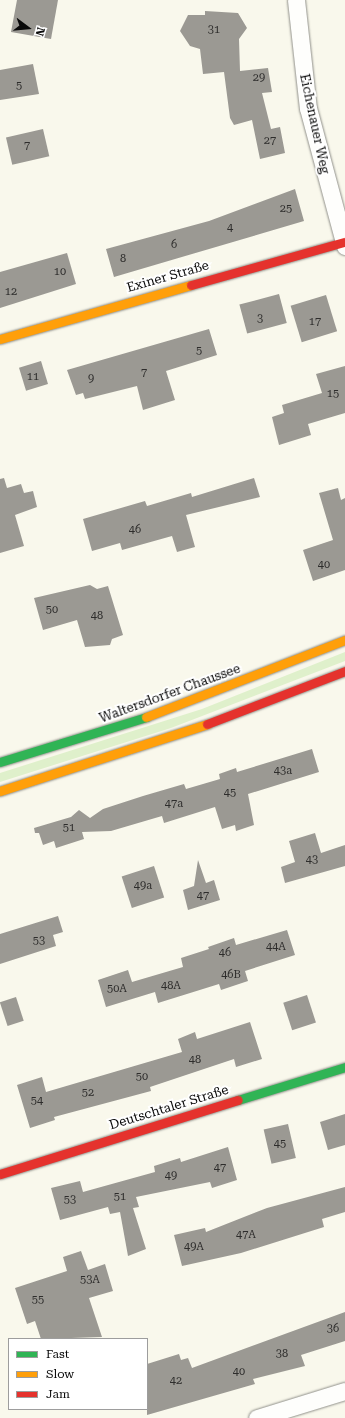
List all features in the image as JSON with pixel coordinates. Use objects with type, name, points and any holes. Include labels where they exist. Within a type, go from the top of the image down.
[{"type":"main road","name":"Exiner Straße","points":[[0,339],[344,244]]},
{"type":"main road","name":"Waltersdorfer Chaussee","points":[[0,762],[162,712],[345,640]]},
{"type":"main road","points":[[0,791],[163,741],[345,670]]},
{"type":"main road","name":"Deutschtaler Straße","points":[[0,1174],[345,1067]]},
{"type":"street","name":"Eichenauer Weg","points":[[296,0],[308,108],[344,244]]},
{"type":"street","points":[[257,1418],[345,1391]]},
{"type":"green space","points":[[345,652],[345,661],[171,728],[0,782],[0,773],[202,709]]},
{"type":"building","points":[[17,0],[58,0],[51,39],[11,32]]},
{"type":"building","points":[[205,11],[238,13],[247,28],[239,39],[240,71],[268,68],[272,92],[262,93],[271,129],[280,127],[285,153],[260,159],[252,120],[234,125],[230,118],[224,72],[203,74],[200,49],[190,46],[180,31],[188,15],[205,15]]},
{"type":"building","points":[[33,64],[39,94],[0,100],[0,70]]},
{"type":"building","points":[[43,129],[49,156],[12,165],[6,138]]},
{"type":"building","points":[[295,189],[304,221],[114,277],[106,249],[209,221]]},
{"type":"building","points":[[67,253],[76,284],[0,308],[0,272]]},
{"type":"building","points":[[279,294],[287,323],[247,334],[239,305]]},
{"type":"building","points":[[326,295],[337,331],[302,342],[291,306]]},
{"type":"building","points":[[209,329],[217,355],[166,371],[175,400],[143,410],[137,386],[85,399],[83,393],[76,395],[67,370]]},
{"type":"building","points":[[41,361],[48,384],[26,391],[19,368]]},
{"type":"building","points":[[345,366],[345,413],[308,424],[311,435],[279,445],[272,417],[284,413],[282,405],[322,393],[316,374]]},
{"type":"building","points":[[4,478],[7,488],[21,484],[24,493],[33,491],[37,507],[15,515],[24,546],[0,553],[0,479]]},
{"type":"building","points":[[254,478],[260,497],[186,515],[195,547],[177,552],[172,536],[122,550],[120,543],[92,551],[83,519],[145,501],[147,506],[191,493],[192,497]]},
{"type":"building","points":[[338,488],[341,500],[345,498],[345,570],[313,581],[303,550],[333,540],[319,493]]},
{"type":"building","points":[[90,585],[97,589],[108,586],[123,635],[112,639],[110,645],[85,647],[77,620],[43,630],[34,598]]},
{"type":"building","points":[[312,749],[319,772],[248,794],[254,825],[236,831],[235,825],[222,829],[215,807],[164,823],[162,816],[111,831],[82,832],[84,839],[56,848],[54,841],[43,845],[39,833],[35,833],[34,828],[71,817],[79,810],[90,818],[103,809],[143,796],[184,784],[186,789],[220,779],[219,774],[236,768],[237,772]]},
{"type":"building","points":[[315,833],[321,853],[345,845],[345,866],[285,883],[281,867],[295,862],[289,841]]},
{"type":"building","points":[[198,860],[206,883],[214,880],[220,900],[188,910],[183,890],[194,886]]},
{"type":"building","points":[[154,866],[164,897],[132,908],[122,877]]},
{"type":"building","points":[[58,916],[63,932],[53,935],[56,946],[0,964],[0,934]]},
{"type":"building","points":[[287,930],[295,955],[245,971],[248,981],[221,990],[219,984],[158,1003],[155,992],[106,1007],[98,980],[128,970],[132,982],[183,967],[181,958],[209,949],[208,947],[234,938],[236,945]]},
{"type":"building","points":[[307,995],[316,1023],[292,1030],[283,1003]]},
{"type":"building","points":[[16,997],[24,1021],[8,1026],[0,1002]]},
{"type":"building","points":[[250,1022],[262,1059],[236,1067],[234,1059],[150,1087],[151,1091],[54,1117],[55,1120],[30,1128],[17,1085],[42,1077],[46,1092],[182,1052],[178,1039],[195,1032],[197,1039]]},
{"type":"building","points":[[345,1114],[345,1145],[328,1150],[320,1122]]},
{"type":"building","points":[[288,1124],[296,1158],[272,1164],[264,1130]]},
{"type":"building","points":[[228,1147],[237,1180],[212,1188],[210,1182],[136,1197],[139,1207],[133,1208],[146,1249],[128,1256],[120,1212],[110,1214],[108,1207],[60,1220],[51,1188],[80,1181],[83,1192],[155,1172],[154,1166],[180,1158],[181,1162]]},
{"type":"building","points":[[345,1187],[345,1212],[322,1219],[324,1227],[241,1253],[182,1266],[174,1235],[205,1228],[206,1232],[267,1208]]},
{"type":"building","points":[[81,1251],[88,1270],[105,1264],[113,1291],[89,1298],[102,1337],[41,1338],[35,1321],[27,1324],[15,1288],[67,1271],[63,1257]]},
{"type":"building","points":[[345,1312],[345,1341],[301,1355],[305,1366],[253,1379],[255,1384],[147,1415],[148,1364],[179,1354],[181,1360],[188,1358],[192,1368]]},
{"type":"traffic: fast","points":[[0,762],[146,717]]},
{"type":"traffic: fast","points":[[238,1100],[345,1067]]},
{"type":"traffic: slow","points":[[0,339],[191,285]]},
{"type":"traffic: slow","points":[[146,717],[345,640]]},
{"type":"traffic: slow","points":[[0,791],[207,724]]},
{"type":"traffic: jam","points":[[191,285],[344,242]]},
{"type":"traffic: jam","points":[[207,724],[345,671]]},
{"type":"traffic: jam","points":[[0,1174],[238,1100]]}]
